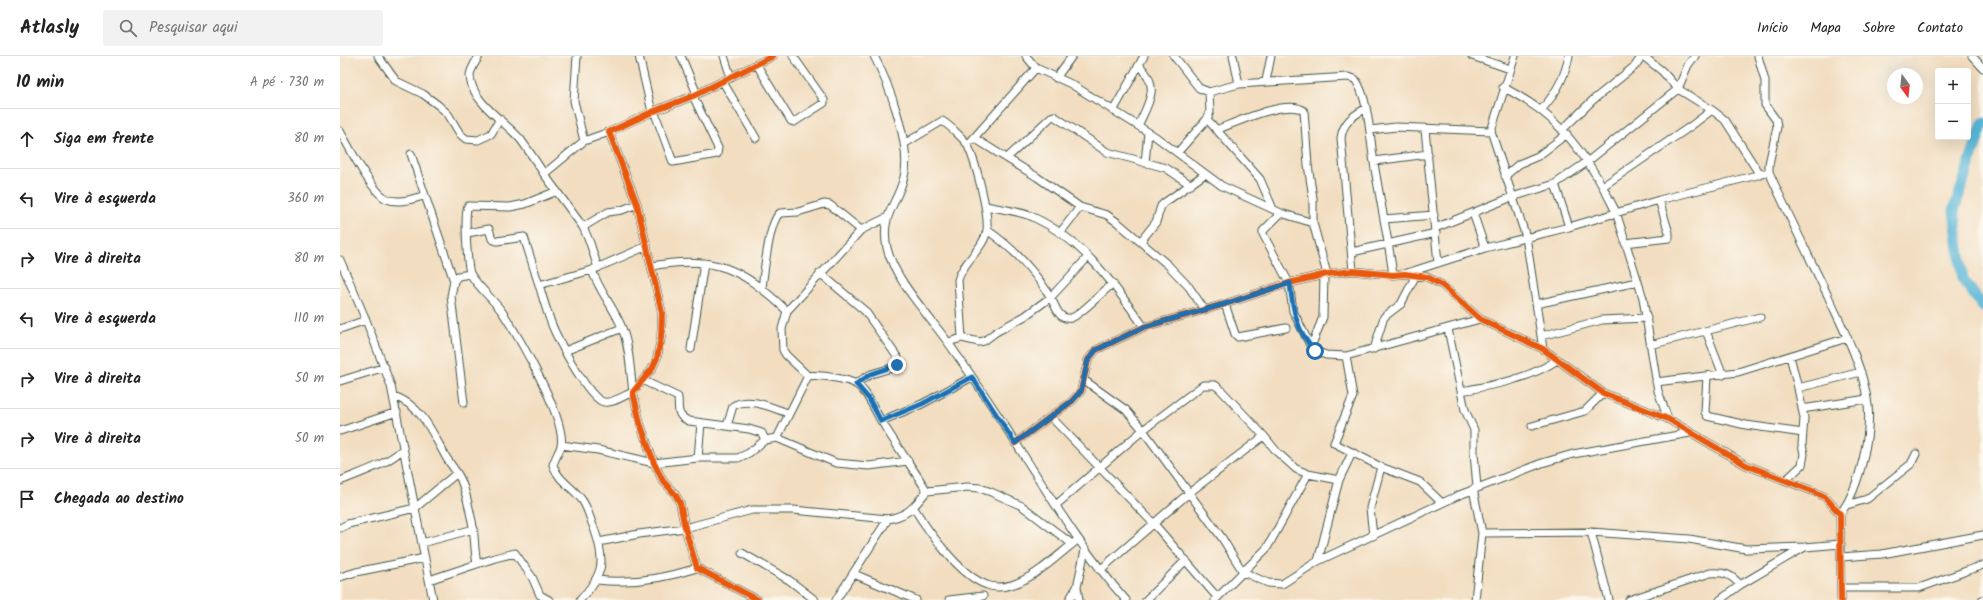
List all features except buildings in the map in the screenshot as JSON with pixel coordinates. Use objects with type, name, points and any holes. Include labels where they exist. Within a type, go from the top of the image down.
[{"type":"street","points":[[378,56],[396,81],[423,94],[448,114],[460,134],[466,139],[478,140],[491,134],[500,119]]},
{"type":"street","points":[[479,56],[470,74],[472,86],[492,112],[521,140],[583,227],[592,248],[597,285],[622,328],[628,346],[633,392],[640,423],[654,463],[663,482],[675,494],[680,503],[685,528],[697,568]]},
{"type":"street","points":[[577,56],[574,101],[584,141]]},
{"type":"street","points":[[639,56],[653,112],[673,162],[717,154],[718,148],[695,95],[681,56]]},
{"type":"street","points":[[724,56],[731,78]]},
{"type":"street","points":[[544,174],[584,141],[610,132],[695,95],[773,56]]},
{"type":"street","points":[[757,65],[791,121],[794,122],[824,103],[793,56]]},
{"type":"street","points":[[874,56],[890,91],[904,144],[906,166],[904,177],[886,218],[886,237],[892,262],[907,287],[972,377],[1056,505],[1075,542]]},
{"type":"street","points":[[1026,56],[1036,68],[1070,84],[1148,132],[1178,152],[1222,186],[1281,213],[1313,223]]},
{"type":"street","points":[[1056,78],[1072,56]]},
{"type":"street","points":[[1113,111],[1144,56]]},
{"type":"street","points":[[1174,56],[1199,88],[1209,92],[1238,84],[1266,81],[1348,77],[1355,79],[1358,84],[1370,130],[1393,275]]},
{"type":"street","points":[[1233,56],[1238,84]]},
{"type":"street","points":[[1266,81],[1270,56]]},
{"type":"street","points":[[1472,56],[1510,69]]},
{"type":"street","points":[[1515,56],[1503,87],[1491,131],[1526,237],[1543,349]]},
{"type":"street","points":[[1540,110],[1553,97],[1564,73],[1569,56]]},
{"type":"street","points":[[1505,176],[1519,164],[1538,156],[1564,132],[1593,100],[1635,66],[1642,56],[1662,71],[1678,89],[1725,120],[1760,175]]},
{"type":"street","points":[[1352,252],[1389,244],[1436,231],[1473,213],[1512,197],[1555,184],[1587,162],[1678,89],[1688,65],[1695,56]]},
{"type":"street","points":[[1758,56],[1765,81],[1765,105],[1776,120],[1777,127],[1769,164],[1769,172],[1847,338],[1861,372],[1867,399],[1868,423],[1866,441],[1853,491],[1847,505],[1840,514]]},
{"type":"street","points":[[1972,56],[1983,68]]},
{"type":"street","points":[[1635,66],[1652,64]]},
{"type":"street","points":[[1138,126],[1148,103],[1152,86],[1148,73],[1139,65]]},
{"type":"street","points":[[968,145],[1036,68]]},
{"type":"street","points":[[723,82],[756,138]]},
{"type":"street","points":[[1503,87],[1540,110],[1564,132],[1603,186],[1616,212],[1638,282],[1647,318],[1656,382],[1660,400],[1668,419]]},
{"type":"street","points":[[1178,152],[1206,119],[1210,112],[1209,92]]},
{"type":"street","points":[[1216,130],[1287,106],[1294,106],[1304,111],[1308,165],[1313,198],[1313,223],[1326,274],[1323,317],[1311,347]]},
{"type":"street","points":[[1353,271],[1341,138],[1343,127],[1349,120],[1365,109]]},
{"type":"street","points":[[1603,186],[1712,110]]},
{"type":"street","points":[[1007,158],[1051,117],[1054,116],[1107,152],[1166,168],[1191,185]]},
{"type":"street","points":[[1206,119],[1260,179],[1272,209]]},
{"type":"street","points":[[904,144],[942,121],[968,145],[986,206],[987,230],[979,246],[960,273],[958,280],[962,338]]},
{"type":"street","points":[[1370,130],[1396,126],[1425,129],[1491,131]]},
{"type":"street","points":[[1425,129],[1438,263]]},
{"type":"street","points":[[340,131],[381,196],[387,200],[398,202],[423,196]]},
{"type":"street","points":[[466,233],[489,230],[492,239],[497,241],[524,237],[549,317],[565,351],[584,384],[598,400],[607,402],[633,392],[644,381],[657,358],[661,338],[662,313],[637,204],[610,132]]},
{"type":"street","points":[[1145,163],[1148,132]]},
{"type":"street","points":[[974,138],[1007,158],[1080,207],[1107,215],[1141,241],[1185,282],[1204,309]]},
{"type":"street","points":[[410,154],[423,196],[454,282]]},
{"type":"street","points":[[1374,161],[1428,154]]},
{"type":"street","points":[[1406,274],[1485,248],[1569,227],[1659,200],[1769,172]]},
{"type":"street","points":[[1141,241],[1156,222],[1164,203],[1205,174]]},
{"type":"street","points":[[1555,184],[1569,227]]},
{"type":"street","points":[[557,191],[525,204],[510,207],[468,206],[466,209],[466,233],[470,274],[502,312],[553,404],[559,426],[561,445],[553,466],[556,474],[572,488],[582,500],[598,542],[601,555],[600,570],[597,580],[580,600]]},
{"type":"street","points":[[1625,243],[1668,238],[1669,233],[1659,200]]},
{"type":"street","points":[[583,227],[608,212],[622,210],[637,204]]},
{"type":"street","points":[[762,288],[768,243],[775,220],[780,214],[798,212],[824,204],[830,205],[861,230]]},
{"type":"street","points":[[986,206],[1032,216],[1074,242],[1113,283],[1144,327]]},
{"type":"street","points":[[1060,233],[1080,207]]},
{"type":"street","points":[[1281,213],[1263,231],[1263,234],[1290,283],[1293,311],[1311,347],[1315,351],[1326,355],[1346,356],[1480,319]]},
{"type":"street","points":[[1473,213],[1485,248]]},
{"type":"street","points":[[1384,219],[1434,215]]},
{"type":"street","points":[[886,218],[861,230],[820,273],[787,311],[782,329],[783,350],[786,355],[808,376],[825,376],[856,384],[869,399],[881,421],[927,491]]},
{"type":"street","points":[[987,230],[1007,244],[1019,255],[1051,296],[1060,316],[1069,319],[1074,317],[1113,283]]},
{"type":"street","points":[[539,285],[595,269],[647,246]]},
{"type":"street","points":[[948,342],[962,338],[979,342],[984,341],[996,332],[1025,316],[1051,296],[1088,257]]},
{"type":"street","points":[[340,260],[385,367],[394,396],[414,508],[433,600]]},
{"type":"street","points":[[652,266],[671,263],[704,263],[721,266],[731,270],[762,288],[787,311]]},
{"type":"street","points":[[691,350],[704,263]]},
{"type":"street","points":[[1015,443],[1051,417],[1081,391],[1088,360],[1096,350],[1144,327],[1225,304],[1290,283],[1326,274],[1353,271],[1393,275],[1406,274],[1427,277],[1442,285],[1480,319],[1543,349],[1602,393],[1668,419],[1746,465],[1825,497],[1840,514],[1841,600]]},
{"type":"street","points":[[820,273],[865,311],[898,358],[897,365],[895,367],[871,374],[856,384]]},
{"type":"street","points":[[464,402],[451,296],[454,282],[458,276],[470,274]]},
{"type":"street","points":[[1374,349],[1384,317],[1401,304],[1416,275]]},
{"type":"street","points":[[340,280],[348,277]]},
{"type":"street","points":[[1536,304],[1638,282]]},
{"type":"street","points":[[1225,304],[1234,334],[1238,337],[1286,328]]},
{"type":"street","points":[[1650,345],[1760,317]]},
{"type":"street","points":[[1541,336],[1602,320],[1647,318]]},
{"type":"street","points":[[340,329],[366,320]]},
{"type":"street","points":[[565,351],[622,328]]},
{"type":"street","points":[[1448,329],[1465,410],[1474,430],[1475,488],[1482,534],[1475,600]]},
{"type":"street","points":[[1706,330],[1723,375]]},
{"type":"street","points":[[1656,382],[1723,375],[1847,338]]},
{"type":"street","points":[[1346,356],[1353,396],[1334,443],[1381,467],[1420,482],[1442,503]]},
{"type":"street","points":[[1786,480],[1802,465],[1803,460],[1804,424],[1798,388],[1790,356]]},
{"type":"street","points":[[1461,391],[1525,376],[1543,369],[1557,360]]},
{"type":"street","points":[[340,380],[385,367]]},
{"type":"street","points":[[1798,388],[1861,372]]},
{"type":"street","points":[[777,438],[788,413],[808,376]]},
{"type":"street","points":[[1707,376],[1705,412],[1707,416],[1746,425],[1803,433]]},
{"type":"street","points":[[881,421],[922,404],[972,377]]},
{"type":"street","points":[[1084,380],[1126,410],[1143,430],[1190,493],[1244,572],[1268,583],[1282,584],[1318,561],[1442,503],[1475,488],[1542,463],[1573,454],[1690,433]]},
{"type":"street","points":[[644,381],[678,397],[678,413],[682,419],[760,432],[765,440]]},
{"type":"street","points":[[1056,505],[1143,430],[1202,385],[1209,384],[1215,384],[1264,436],[1284,460],[1296,469],[1308,474],[1339,480]]},
{"type":"street","points":[[1532,426],[1585,411],[1602,393]]},
{"type":"street","points":[[394,396],[417,409],[429,426],[462,483],[474,530],[474,549],[477,564]]},
{"type":"street","points":[[1802,409],[1867,399]]},
{"type":"street","points":[[727,426],[732,406],[742,403],[758,404],[788,413]]},
{"type":"street","points":[[340,431],[397,412]]},
{"type":"street","points":[[1051,417],[1155,525],[1186,560],[1216,599],[1268,548],[1308,474]]},
{"type":"street","points":[[698,458],[701,423]]},
{"type":"street","points":[[1100,570],[1155,525],[1190,493],[1264,436]]},
{"type":"street","points":[[561,445],[604,452],[654,463],[698,458],[738,458],[749,453],[765,440],[777,438],[836,463],[869,466],[908,461]]},
{"type":"street","points":[[340,481],[394,458],[403,449]]},
{"type":"street","points":[[1318,561],[1339,480],[1352,453]]},
{"type":"street","points":[[1847,505],[1867,499],[1911,464],[1916,454]]},
{"type":"street","points":[[394,458],[406,460]]},
{"type":"street","points":[[1373,536],[1370,508],[1381,467]]},
{"type":"street","points":[[340,528],[348,524],[414,508],[457,473]]},
{"type":"street","points":[[598,542],[639,534],[685,528],[752,510],[807,511],[888,519],[899,517],[914,508],[927,491],[967,487],[980,488],[1022,506],[1075,542],[1084,550],[1126,600]]},
{"type":"street","points":[[914,508],[931,535],[963,569],[988,586],[1002,586],[1017,583],[1031,576],[1075,542]]},
{"type":"street","points":[[836,600],[888,519]]},
{"type":"street","points":[[422,543],[474,530]]},
{"type":"street","points":[[1482,534],[1591,532],[1689,539],[1746,550],[1841,544]]},
{"type":"street","points":[[1591,532],[1609,600]]},
{"type":"street","points":[[1841,557],[1882,554],[1983,535]]},
{"type":"street","points":[[1720,600],[1740,585],[1805,547]]},
{"type":"street","points":[[1069,600],[1077,588],[1084,550]]},
{"type":"street","points":[[742,553],[790,580],[815,600]]},
{"type":"street","points":[[429,580],[507,555],[517,554],[522,565],[532,577],[540,595],[549,600]]},
{"type":"street","points":[[340,577],[425,558]]},
{"type":"street","points":[[1146,600],[1186,560]]},
{"type":"street","points":[[1841,588],[1919,588],[1983,565]]},
{"type":"street","points":[[597,580],[636,582],[672,576],[697,568],[758,600]]},
{"type":"street","points":[[1629,600],[1710,573],[1723,572],[1734,577],[1740,585]]},
{"type":"street","points":[[854,574],[916,600]]},
{"type":"street","points":[[949,600],[983,598],[988,586]]},
{"type":"street","points":[[1077,588],[1080,600]]},
{"type":"waterway","points":[[1983,123],[1954,210],[1963,279],[1983,307]]},
{"type":"cycle path","points":[[758,600],[697,568],[685,528],[680,503],[675,494],[663,481],[654,463],[640,423],[633,392],[652,369],[657,358],[661,338],[662,313],[637,204],[609,132],[652,112],[693,96],[773,56]]},
{"type":"cycle path","points":[[1015,443],[1072,401],[1081,391],[1088,360],[1096,350],[1144,327],[1225,304],[1289,283],[1327,274],[1353,271],[1393,275],[1405,274],[1427,277],[1442,285],[1480,319],[1543,349],[1603,393],[1668,419],[1746,465],[1825,497],[1840,514],[1841,600]]},
{"type":"route","points":[[897,365],[895,367],[871,374],[856,384],[869,399],[881,421],[922,404],[962,384],[972,377],[1015,443],[1072,401],[1081,391],[1088,360],[1096,350],[1144,327],[1225,304],[1290,283],[1291,301],[1296,320],[1311,347],[1315,351]]}]
